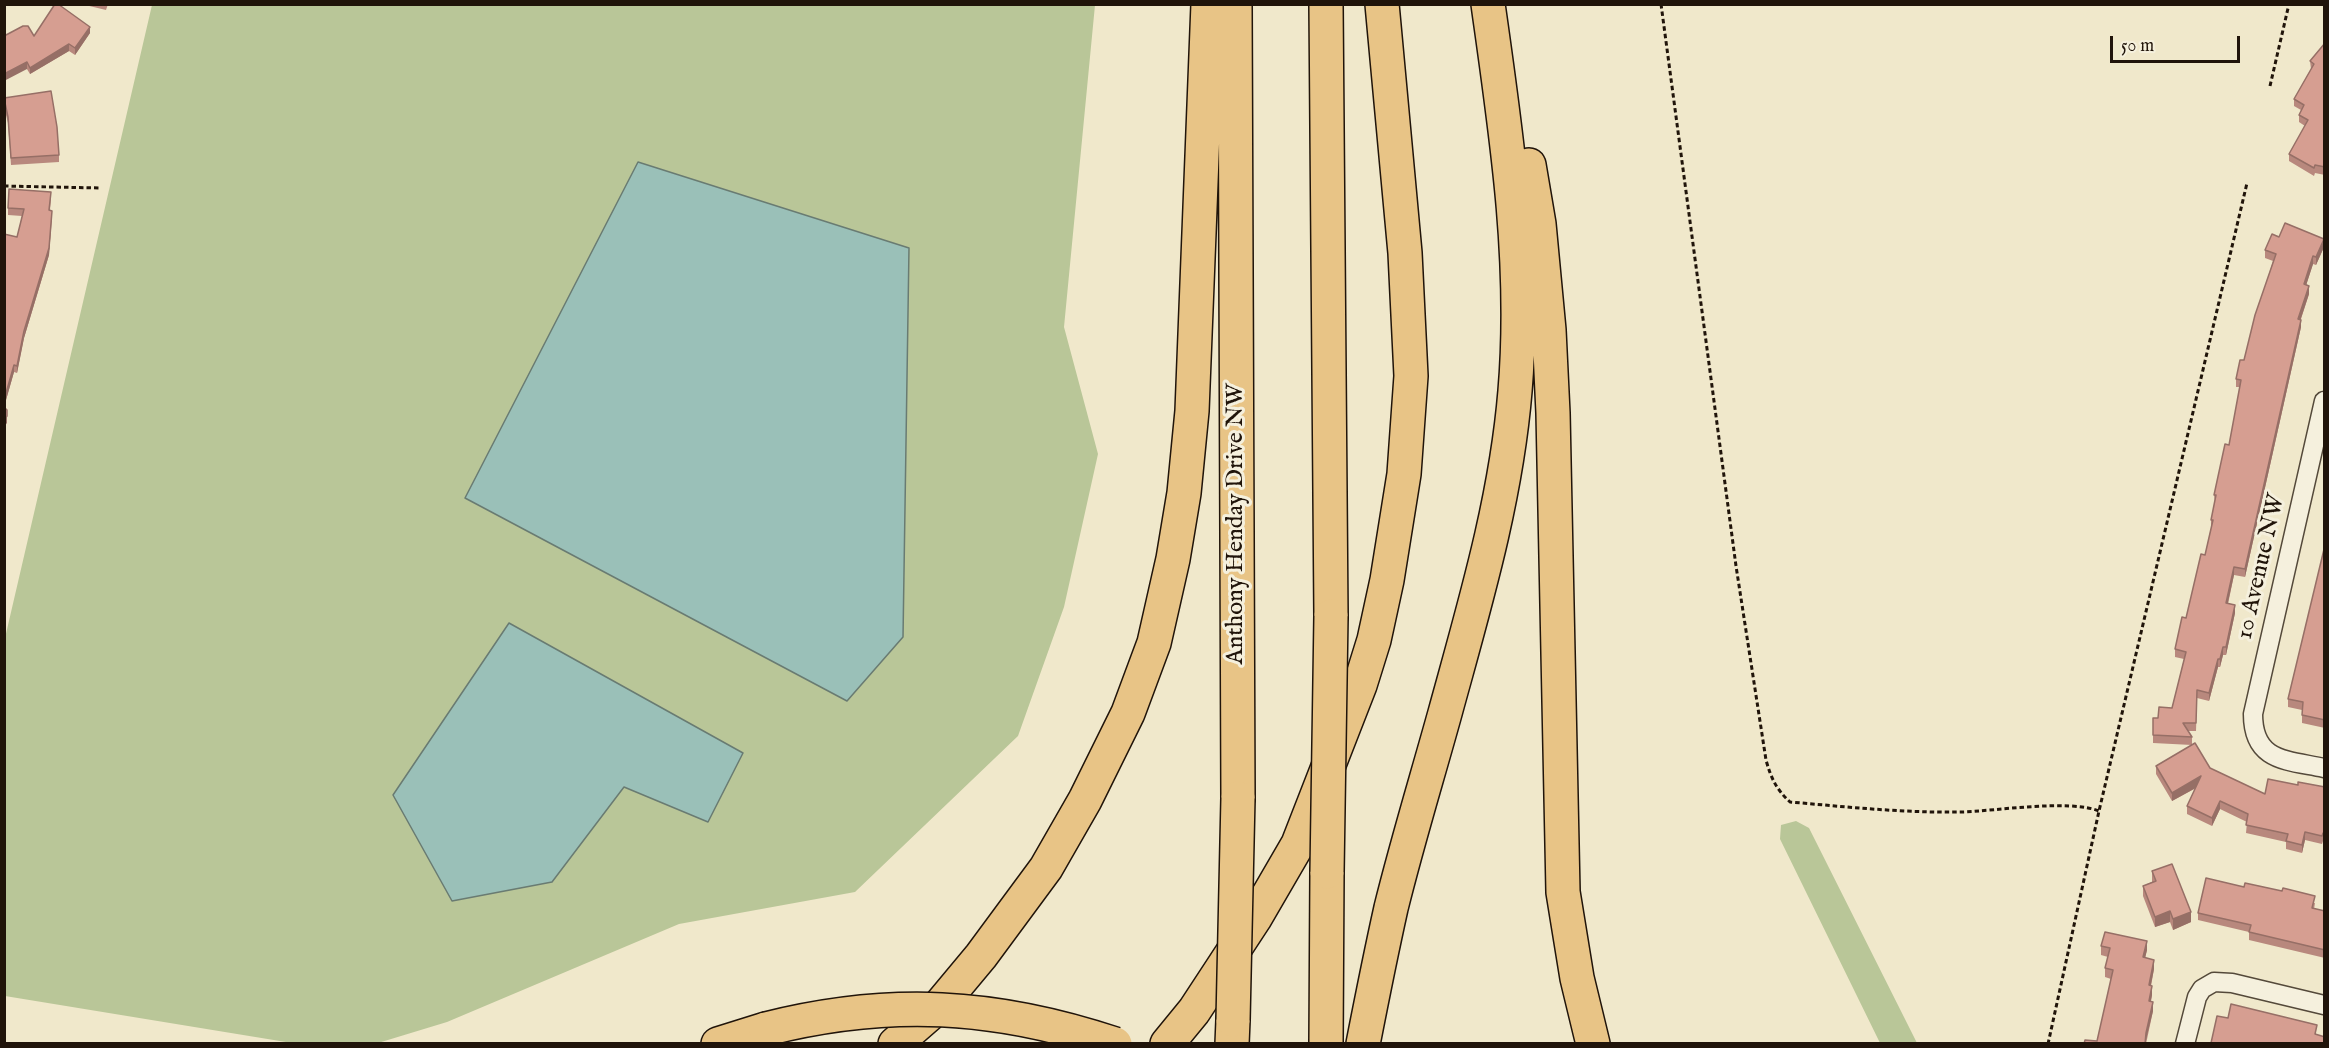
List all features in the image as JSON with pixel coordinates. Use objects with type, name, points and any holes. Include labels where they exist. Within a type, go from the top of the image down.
[{"type":"highway","points":[[895,1044],[941,1004],[981,956],[1046,868],[1085,800],[1128,713],[1154,643],[1173,559],[1184,493],[1192,411],[1208,4]]},
{"type":"highway","name":"Anthony Henday Drive NW","points":[[1232,1032],[1238,798],[1235,4]]},
{"type":"highway","points":[[1326,4],[1331,616],[1326,1044]]},
{"type":"highway","points":[[1167,1044],[1194,1011],[1255,918],[1298,844],[1360,685],[1374,640],[1387,580],[1404,474],[1411,376],[1405,253],[1382,4]]},
{"type":"highway","points":[[1362,1044],[1392,907],[1480,586],[1503,486],[1515,390],[1517,309],[1513,204],[1488,4]]},
{"type":"highway","points":[[1503,4],[1539,224],[1549,330],[1563,892],[1577,978],[1593,1044]]},
{"type":"highway","points":[[718,1044],[807,1019],[872,1010],[976,1011],[1018,1017],[1070,1029],[1115,1044]]},
{"type":"street","name":"10 Avenue NW","points":[[2325,401],[2253,714],[2253,728],[2258,743],[2271,756],[2325,768]]},
{"type":"street","points":[[2186,1044],[2197,997],[2207,985],[2232,983],[2325,1005]]},
{"type":"path","points":[[1660,4],[1736,566],[1766,760],[1772,780],[1780,793],[1790,802],[1880,811],[1961,812],[2071,806],[2099,811]]},
{"type":"path","points":[[2270,86],[2289,4]]},
{"type":"path","points":[[2048,1044],[2099,811],[2247,183]]},
{"type":"path","points":[[4,186],[100,188]]},
{"type":"green space","points":[[152,5],[1095,5],[1064,327],[1098,454],[1064,607],[1018,736],[855,892],[679,924],[447,1022],[378,1043],[292,1043],[5,996],[5,638]]},
{"type":"green space","points":[[1796,821],[1809,828],[1917,1043],[1880,1043],[1780,839],[1781,825]]},
{"type":"water","points":[[638,162],[909,248],[903,637],[847,701],[465,498]]},
{"type":"water","points":[[509,623],[743,753],[708,822],[624,787],[552,882],[452,901],[393,795]]},
{"type":"building","points":[[55,4],[90,27],[75,48],[69,44],[30,68],[27,62],[4,74],[4,32],[6,35],[23,26],[28,26],[34,36]]},
{"type":"building","points":[[2325,43],[2325,167],[2315,165],[2314,168],[2289,154],[2308,120],[2299,115],[2304,105],[2294,99],[2314,64],[2310,61]]},
{"type":"building","points":[[51,91],[59,155],[11,158],[4,98]]},
{"type":"building","points":[[9,189],[51,192],[49,210],[52,211],[49,248],[24,331],[17,366],[14,365],[4,400],[4,234],[17,237],[24,209],[8,208]]},
{"type":"building","points":[[2285,223],[2324,239],[2316,257],[2313,256],[2304,284],[2309,286],[2298,319],[2301,320],[2245,569],[2234,567],[2226,603],[2235,605],[2226,647],[2223,647],[2220,659],[2218,659],[2209,693],[2197,690],[2196,723],[2183,723],[2192,737],[2153,735],[2153,718],[2158,718],[2159,707],[2172,708],[2186,652],[2175,649],[2182,617],[2186,618],[2201,554],[2205,555],[2213,520],[2211,520],[2216,495],[2214,495],[2225,444],[2229,445],[2241,380],[2236,379],[2240,360],[2244,360],[2255,315],[2276,254],[2265,250],[2272,234],[2279,237]]},
{"type":"building","points":[[4,407],[7,410],[7,416],[4,420]]},
{"type":"building","points":[[2325,545],[2325,720],[2302,715],[2303,702],[2288,699]]},
{"type":"building","points":[[2195,743],[2210,768],[2265,794],[2268,779],[2325,787],[2325,834],[2323,833],[2322,836],[2305,832],[2302,845],[2286,841],[2288,834],[2246,825],[2248,814],[2220,801],[2212,818],[2187,806],[2201,776],[2172,793],[2156,766]]},
{"type":"building","points":[[2172,864],[2191,912],[2173,919],[2170,911],[2155,917],[2143,886],[2156,881],[2152,871]]},
{"type":"building","points":[[2206,878],[2244,887],[2245,883],[2282,891],[2283,888],[2315,896],[2312,908],[2325,911],[2325,950],[2249,932],[2251,925],[2198,913]]},
{"type":"building","points":[[2105,932],[2147,941],[2143,957],[2154,960],[2149,985],[2152,986],[2149,1001],[2153,1002],[2145,1044],[2084,1044],[2085,1040],[2097,1041],[2113,970],[2105,968],[2110,948],[2101,946]]},
{"type":"building","points":[[2231,1004],[2317,1025],[2315,1034],[2325,1037],[2325,1044],[2211,1043],[2217,1016],[2228,1018]]}]
